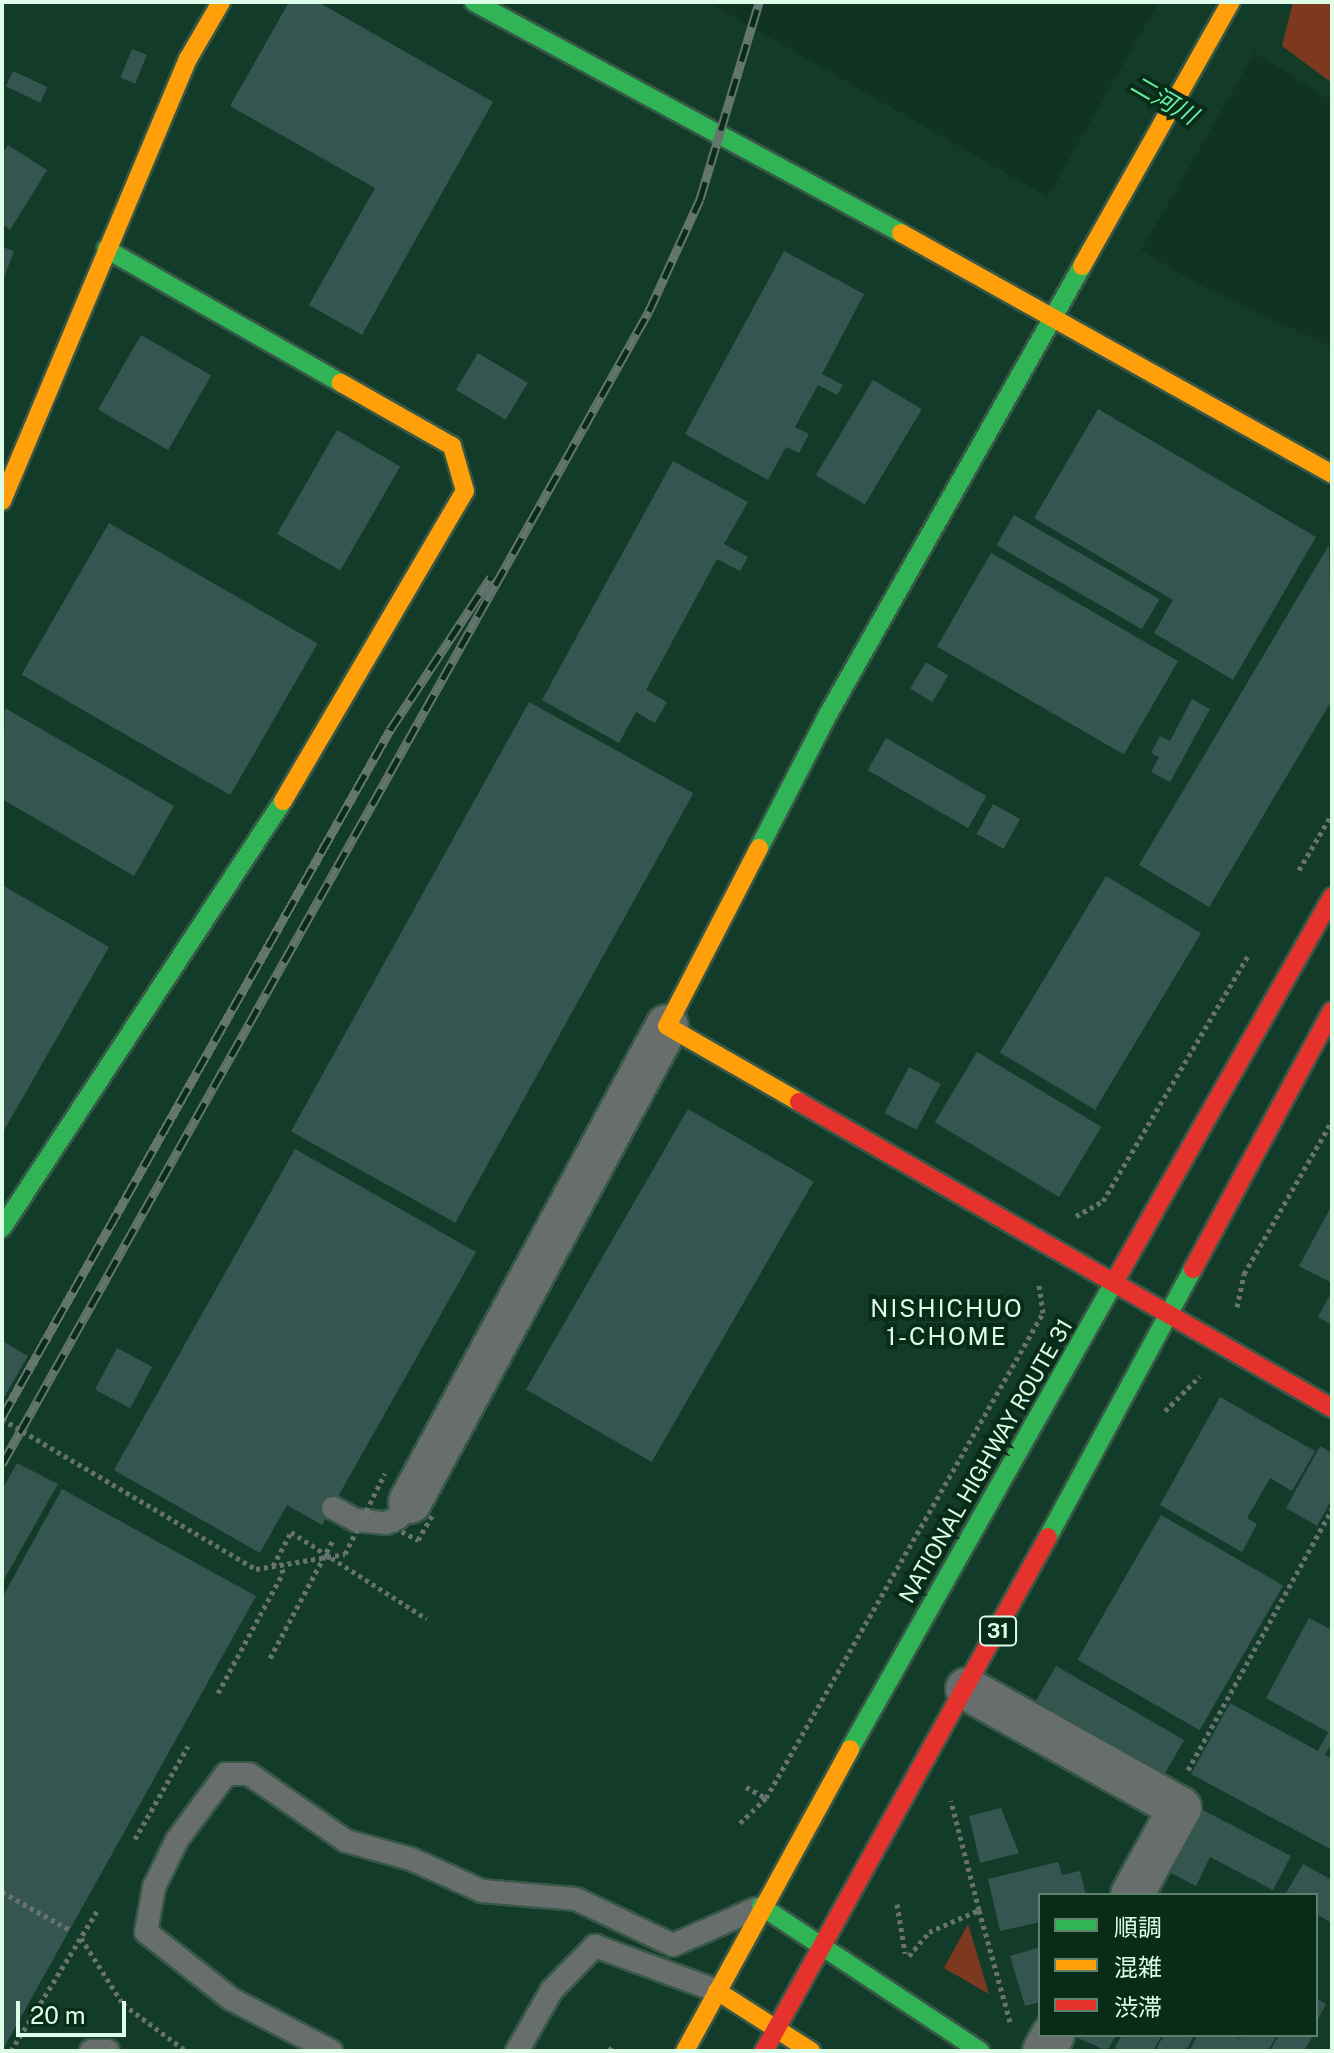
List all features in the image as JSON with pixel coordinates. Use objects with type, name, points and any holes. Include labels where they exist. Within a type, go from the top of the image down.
[{"type":"main road","points":[[2,501],[188,59],[221,2]]},
{"type":"main road","points":[[474,2],[1052,314],[1332,474]]},
{"type":"main road","points":[[1231,2],[1073,274],[826,718],[667,1026],[1332,1408]]},
{"type":"main road","points":[[2,1228],[286,797],[465,491],[452,446],[106,249]]},
{"type":"main road","name":"NATIONAL HIGHWAY ROUTE 31","points":[[685,2051],[761,1906],[1332,897]]},
{"type":"main road","name":"31","points":[[764,2051],[967,1689],[1169,1313],[1327,1034]]},
{"type":"main road","points":[[761,1906],[980,2051]]},
{"type":"main road","points":[[717,1991],[811,2051]]},
{"type":"street","points":[[410,1496],[667,1026]]},
{"type":"street","points":[[967,1689],[1180,1808],[1133,1893]]},
{"type":"lane","points":[[333,1508],[356,1520],[386,1523],[398,1518],[410,1496]]},
{"type":"lane","points":[[331,2051],[231,1999],[146,1932],[154,1887],[177,1840],[226,1774],[249,1774],[346,1841],[411,1859],[482,1891],[576,1899],[673,1945],[761,1906]]},
{"type":"lane","points":[[517,2051],[552,1990],[595,1946],[717,1991]]},
{"type":"lane","points":[[91,2051],[108,2051]]},
{"type":"path","points":[[1292,881],[1332,814]]},
{"type":"path","points":[[740,1823],[766,1798],[1043,1313],[1039,1285],[1056,1248],[1076,1216],[1103,1201],[1253,948]]},
{"type":"path","points":[[1158,1417],[1202,1374],[1234,1318],[1244,1274],[1332,1121]]},
{"type":"path","points":[[2,1419],[256,1569],[345,1554],[366,1513],[410,1496],[418,1540],[366,1513]]},
{"type":"path","points":[[1171,1803],[1332,1509]]},
{"type":"path","points":[[273,1566],[291,1532],[427,1619]]},
{"type":"path","points":[[270,1658],[334,1539]]},
{"type":"path","points":[[218,1693],[283,1573],[281,1565]]},
{"type":"path","points":[[135,1839],[188,1746]]},
{"type":"path","points":[[746,1787],[766,1798]]},
{"type":"path","points":[[943,1811],[951,1798],[1010,2022]]},
{"type":"path","points":[[902,1889],[896,1900],[906,1960],[929,1932],[979,1910]]},
{"type":"path","points":[[2,1892],[70,1930]]},
{"type":"path","points":[[11,2051],[97,1911]]},
{"type":"path","points":[[81,1938],[123,2004],[186,2051]]},
{"type":"shaded area","points":[[1293,2],[1332,2],[1332,83],[1282,46]]},
{"type":"shaded area","points":[[968,1924],[989,1994],[944,1968]]},
{"type":"water","name":"二河川","points":[[708,2],[1174,2],[1332,101],[1332,347],[1208,289]]},
{"type":"pier","points":[[1159,2],[1182,2],[1257,49],[1139,254],[1045,201]]},
{"type":"building","points":[[289,2],[318,2],[493,102],[362,335],[309,305],[375,188],[230,106]]},
{"type":"building","points":[[132,49],[147,55],[135,84],[120,78]]},
{"type":"building","points":[[13,71],[47,87],[40,102],[6,86]]},
{"type":"building","points":[[8,145],[47,170],[10,230],[2,224],[2,155]]},
{"type":"building","points":[[2,247],[14,251],[2,283]]},
{"type":"building","points":[[784,251],[864,294],[822,374],[843,385],[837,395],[818,385],[795,427],[809,434],[799,453],[786,447],[768,480],[685,434]]},
{"type":"building","points":[[141,335],[211,376],[168,450],[98,409]]},
{"type":"building","points":[[478,353],[528,383],[506,420],[456,390]]},
{"type":"building","points":[[873,380],[922,409],[865,505],[816,475]]},
{"type":"building","points":[[1098,409],[1316,537],[1233,680],[1154,633],[1173,600],[1034,518]]},
{"type":"building","points":[[337,430],[400,466],[340,570],[277,534]]},
{"type":"building","points":[[673,461],[748,502],[724,544],[748,557],[740,571],[717,559],[646,690],[667,702],[655,723],[636,712],[619,743],[542,700]]},
{"type":"building","points":[[1014,515],[1159,599],[1142,629],[996,545]]},
{"type":"building","points":[[109,523],[318,644],[230,795],[21,675]]},
{"type":"building","points":[[1329,545],[1332,700],[1209,907],[1139,865]]},
{"type":"building","points":[[991,553],[1178,661],[1124,755],[937,647]]},
{"type":"building","points":[[926,662],[948,675],[932,702],[910,689]]},
{"type":"building","points":[[1192,699],[1210,709],[1170,782],[1151,772],[1159,757],[1151,753],[1160,736],[1170,741]]},
{"type":"building","points":[[529,702],[693,793],[455,1223],[291,1131]]},
{"type":"building","points":[[5,708],[174,806],[134,876],[2,799]]},
{"type":"building","points":[[886,738],[986,796],[968,828],[868,770]]},
{"type":"building","points":[[993,804],[1020,819],[1004,849],[977,834]]},
{"type":"building","points":[[1106,876],[1201,933],[1095,1110],[1000,1053]]},
{"type":"building","points":[[2,885],[109,947],[2,1134]]},
{"type":"building","points":[[977,1052],[1101,1127],[1059,1197],[935,1122]]},
{"type":"building","points":[[909,1067],[941,1084],[916,1130],[885,1113]]},
{"type":"building","points":[[688,1109],[814,1182],[652,1462],[526,1390]]},
{"type":"building","points":[[295,1149],[476,1252],[322,1525],[287,1505],[260,1553],[114,1470]]},
{"type":"building","points":[[1332,1205],[1332,1283],[1299,1266]]},
{"type":"building","points":[[1332,1291],[1332,1325],[1318,1317]]},
{"type":"building","points":[[2,1341],[28,1356],[2,1401]]},
{"type":"building","points":[[117,1348],[152,1367],[130,1408],[95,1389]]},
{"type":"building","points":[[1220,1397],[1315,1451],[1292,1491],[1270,1478],[1247,1518],[1257,1524],[1242,1552],[1160,1505]]},
{"type":"building","points":[[1320,1446],[1332,1453],[1332,1499],[1317,1526],[1286,1508]]},
{"type":"building","points":[[17,1463],[58,1484],[2,1583],[2,1490]]},
{"type":"building","points":[[62,1489],[256,1596],[2,2051],[2,1598]]},
{"type":"building","points":[[947,1506],[957,1511],[928,1567],[918,1562]]},
{"type":"building","points":[[1161,1515],[1283,1586],[1200,1730],[1078,1660]]},
{"type":"building","points":[[1309,1618],[1332,1630],[1332,1743],[1325,1755],[1332,1758],[1332,1850],[1191,1774],[1230,1703],[1318,1751],[1328,1732],[1266,1698]]},
{"type":"building","points":[[1056,1666],[1184,1740],[1158,1785],[1030,1711]]},
{"type":"building","points":[[1001,1808],[1019,1853],[980,1863],[969,1816]]},
{"type":"building","points":[[1201,1809],[1291,1856],[1273,1890],[1210,1857],[1196,1886],[1169,1872]]},
{"type":"building","points":[[1058,1862],[1062,1875],[1080,1871],[1086,1893],[1038,1893],[1038,1922],[1000,1931],[988,1879]]},
{"type":"building","points":[[1303,1864],[1332,1880],[1332,1923],[1318,1915],[1318,1893],[1286,1893]]},
{"type":"building","points":[[1038,1948],[1038,2003],[1025,2006],[1010,1956]]},
{"type":"building","points":[[1318,1999],[1326,2004],[1318,2019]]},
{"type":"building","points":[[1076,2037],[1115,2037],[1107,2051]]},
{"type":"building","points":[[1121,2037],[1161,2037],[1153,2051],[1113,2051]]},
{"type":"building","points":[[1163,2037],[1193,2037],[1186,2051],[1155,2051]]},
{"type":"building","points":[[1197,2037],[1236,2037],[1245,2042],[1238,2037],[1276,2037],[1268,2051],[1189,2051]]},
{"type":"building","points":[[1278,2037],[1312,2037],[1304,2051],[1270,2051]]},
{"type":"railway","points":[[2,1464],[649,311],[700,199],[759,2]]},
{"type":"railway","points":[[2,1417],[390,730],[491,577]]},
{"type":"traffic: fast","points":[[474,2],[901,233]]},
{"type":"traffic: fast","points":[[106,249],[341,383]]},
{"type":"traffic: fast","points":[[759,848],[826,718],[1082,266]]},
{"type":"traffic: fast","points":[[2,1228],[283,801]]},
{"type":"traffic: fast","points":[[1048,1537],[1193,1269]]},
{"type":"traffic: fast","points":[[850,1749],[1116,1279]]},
{"type":"traffic: fast","points":[[761,1906],[980,2051]]},
{"type":"traffic: slow","points":[[2,501],[188,59],[221,2]]},
{"type":"traffic: slow","points":[[1082,266],[1231,2]]},
{"type":"traffic: slow","points":[[901,233],[1332,474]]},
{"type":"traffic: slow","points":[[283,801],[465,491],[452,446],[341,383]]},
{"type":"traffic: slow","points":[[759,848],[667,1026],[799,1102]]},
{"type":"traffic: slow","points":[[685,2051],[850,1749]]},
{"type":"traffic: slow","points":[[717,1991],[811,2051]]},
{"type":"traffic: jam","points":[[1116,1279],[1332,897]]},
{"type":"traffic: jam","points":[[1193,1269],[1332,1011]]},
{"type":"traffic: jam","points":[[799,1102],[1332,1408]]},
{"type":"traffic: jam","points":[[764,2051],[1048,1537]]},
{"type":"district","name":"NISHICHUO 1-CHOME","points":[[947,1323]]}]
